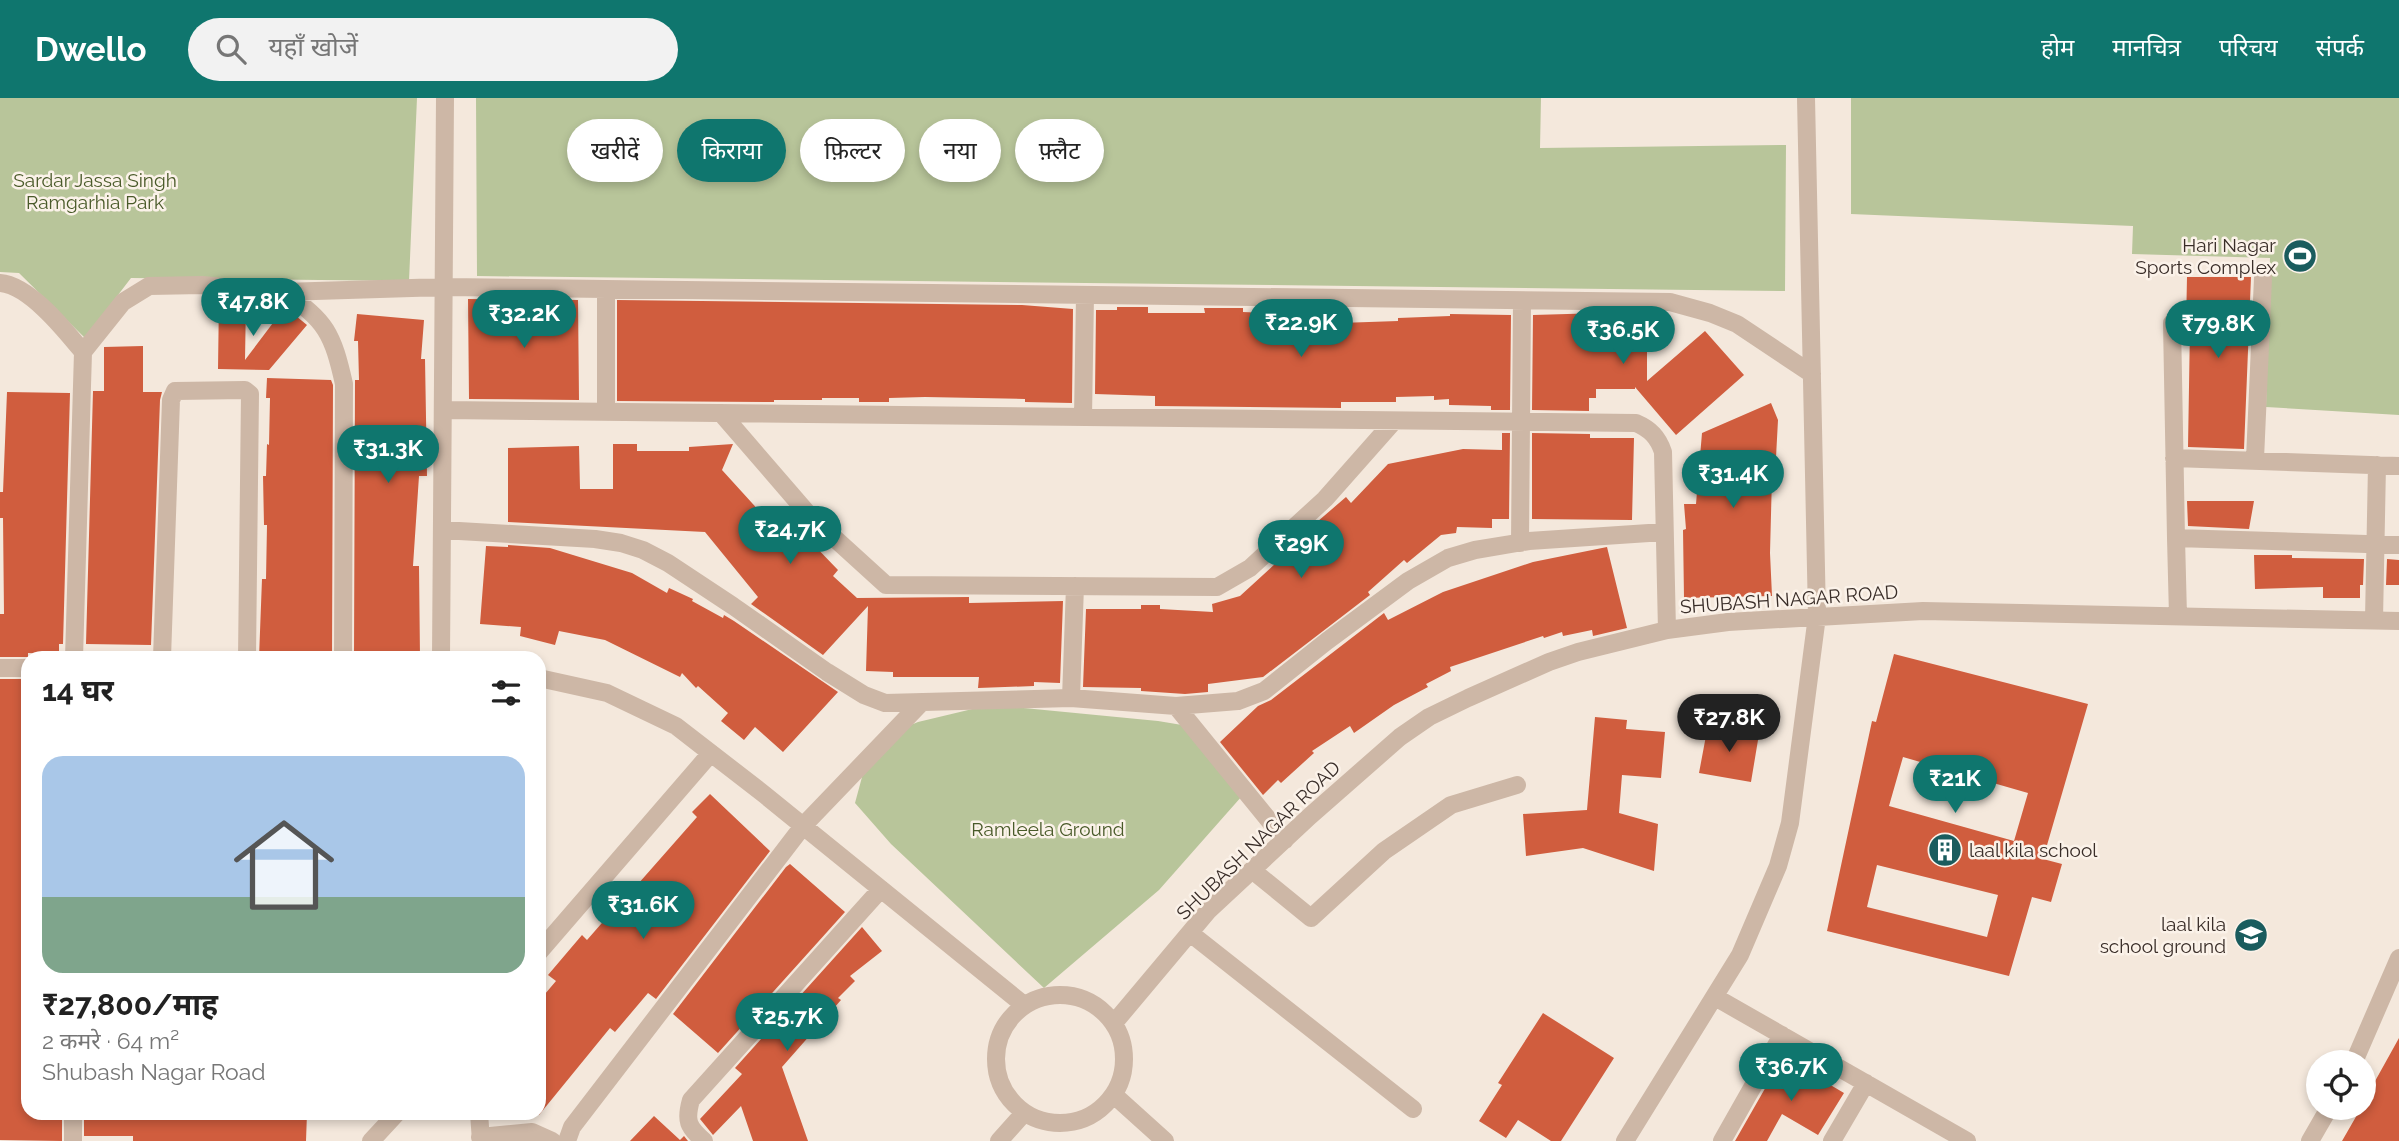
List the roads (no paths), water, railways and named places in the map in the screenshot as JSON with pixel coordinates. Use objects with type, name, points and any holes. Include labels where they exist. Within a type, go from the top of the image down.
[{"type":"street","points":[[441,651],[445,98]]},
{"type":"street","points":[[1625,1141],[1740,956],[1778,866],[1787,834],[1817,616],[1806,98]]},
{"type":"street","points":[[2255,459],[2263,278]]},
{"type":"street","points":[[0,283],[9,284],[26,294],[67,332],[83,352]]},
{"type":"street","points":[[74,651],[83,352],[123,302],[149,286],[202,285],[284,292],[444,287],[1670,302],[1737,324],[1812,374]]},
{"type":"street","points":[[606,290],[606,412]]},
{"type":"street","points":[[284,292],[307,307],[324,324],[337,355],[344,384],[342,651]]},
{"type":"street","points":[[1083,417],[1085,296]]},
{"type":"street","points":[[1520,543],[1522,302]]},
{"type":"street","points":[[2172,323],[2178,617]]},
{"type":"street","points":[[162,651],[172,400],[175,391],[197,389],[245,390],[250,394],[247,651]]},
{"type":"street","points":[[444,410],[1636,423],[1646,427],[1660,442],[1663,452],[1667,630]]},
{"type":"street","points":[[721,413],[809,514],[886,585],[1217,587],[1250,568],[1325,499],[1394,421]]},
{"type":"street","points":[[2174,458],[2399,466]]},
{"type":"street","points":[[2374,620],[2376,465]]},
{"type":"street","points":[[442,530],[595,539],[643,550],[668,563],[864,695],[885,703],[1071,698],[1176,706],[1223,704],[1264,691],[1408,581],[1448,558],[1475,550],[1520,543],[1664,531]]},
{"type":"street","points":[[2176,538],[2399,545]]},
{"type":"street","points":[[1071,698],[1075,586]]},
{"type":"street","name":"SHUBASH NAGAR ROAD","points":[[1114,1023],[1208,911],[1400,737],[1429,717],[1549,662],[1578,652],[1667,630],[1728,622],[1923,611],[2399,621]]},
{"type":"street","points":[[0,668],[21,668]]},
{"type":"street","points":[[546,680],[607,693],[676,726],[1024,1005]]},
{"type":"street","points":[[567,1141],[572,1127],[803,826],[922,702]]},
{"type":"street","points":[[1176,706],[1284,840]]},
{"type":"street","points":[[546,943],[711,753]]},
{"type":"street","points":[[1252,870],[1311,919],[1384,851],[1451,805],[1517,785]]},
{"type":"street","points":[[704,1141],[691,1129],[687,1114],[691,1100],[881,889]]},
{"type":"street","points":[[1190,933],[1413,1109]]},
{"type":"street","points":[[2359,1050],[2399,958]]},
{"type":"street","points":[[1047,996],[1073,996],[1096,1005],[1114,1023],[1124,1046],[1124,1072],[1114,1095],[1096,1113],[1073,1122],[1048,1122],[1024,1113],[1006,1095],[996,1072],[996,1046],[1006,1023],[1024,1005],[1047,996]]},
{"type":"street","points":[[1715,997],[1866,1083],[1941,1134],[1967,1141]]},
{"type":"street","points":[[1722,1141],[1782,1035]]},
{"type":"street","points":[[1832,1141],[1866,1083]]},
{"type":"street","points":[[1114,1095],[1166,1141]]},
{"type":"street","points":[[999,1141],[1024,1113]]},
{"type":"street","points":[[73,1120],[73,1141]]},
{"type":"street","points":[[371,1141],[390,1120]]},
{"type":"street","points":[[479,1120],[481,1139],[532,1132],[552,1141]]},
{"type":"street","points":[[2311,1141],[2322,1120]]},
{"type":"place","name":"Hari Nagar Sports Complex","points":[[2300,256]]},
{"type":"place","name":"laal kila school","points":[[1945,850]]},
{"type":"place","name":"laal kila school ground","points":[[2251,935]]},
{"type":"park label","name":"Sardar Jassa Singh Ramgarhia Park","points":[[95,191]]},
{"type":"park label","name":"Ramleela Ground","points":[[1048,829]]}]
